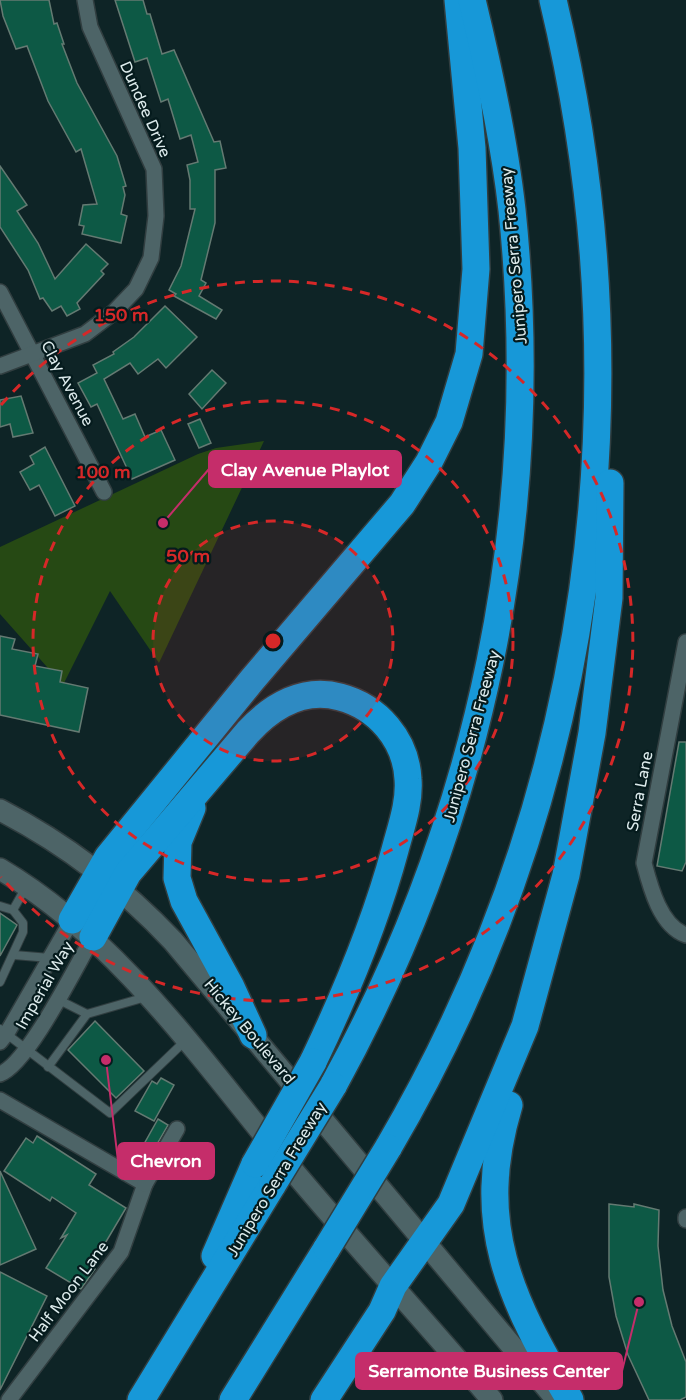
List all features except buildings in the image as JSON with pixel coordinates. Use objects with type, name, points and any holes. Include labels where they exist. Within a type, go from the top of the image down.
[{"type":"highway","points":[[93,937],[107,881],[245,689],[393,516],[421,477],[449,422],[469,354],[476,276],[472,148],[458,0]]},
{"type":"highway","name":"Junipero Serra Freeway","points":[[141,1400],[333,1086],[396,960],[446,831],[484,696],[509,558],[520,419],[518,279],[502,140],[472,0]]},
{"type":"highway","points":[[233,1400],[387,1148],[428,1076],[473,981],[512,882],[543,782],[568,681],[585,578],[596,474],[598,299],[589,195],[573,92],[553,0]]},
{"type":"highway","points":[[570,1400],[517,1304],[504,1266],[497,1227],[495,1191],[497,1156],[517,1080],[525,1026],[574,839],[608,617],[611,524],[599,369]]},
{"type":"highway","points":[[72,920],[107,881],[167,825],[248,732],[270,711],[296,698],[310,695],[338,696],[367,709],[391,730],[405,758],[408,793],[392,860],[364,945],[313,1062],[255,1164],[223,1235],[194,1314]]},
{"type":"highway","points":[[209,779],[182,829],[176,855],[177,878],[184,900],[231,987],[253,1035]]},
{"type":"highway","points":[[324,1400],[382,1311],[393,1286],[455,1196],[525,1026]]},
{"type":"main road","name":"Hickey Boulevard","points":[[0,810],[50,838],[107,881],[173,941],[556,1400]]},
{"type":"main road","points":[[0,869],[27,886],[93,937],[148,996],[492,1400]]},
{"type":"street","name":"Dundee Drive","points":[[0,366],[85,334],[114,312],[136,289],[151,258],[156,216],[154,169],[90,27],[85,0]]},
{"type":"street","name":"Clay Avenue","points":[[0,292],[104,492]]},
{"type":"street","name":"Serra Lane","points":[[686,642],[644,863],[650,886],[668,921],[686,935]]},
{"type":"street","name":"Imperial Way","points":[[2,1035],[72,920]]},
{"type":"street","name":"Imperial Way","points":[[0,1074],[25,1051],[93,937]]},
{"type":"street","points":[[0,1100],[146,1184]]},
{"type":"street","name":"Half Moon Lane","points":[[9,1400],[120,1252],[146,1184],[177,1129]]},
{"type":"lane","points":[[13,910],[27,886]]},
{"type":"lane","points":[[0,906],[13,910],[23,923],[22,940],[0,982]]},
{"type":"lane","points":[[14,955],[50,958]]},
{"type":"lane","points":[[48,1067],[87,1014],[148,996]]},
{"type":"lane","points":[[57,999],[87,1014]]},
{"type":"lane","points":[[2,1035],[110,1113],[185,1041]]},
{"type":"green space","points":[[264,441],[159,663],[110,591],[63,685],[0,614],[0,547],[198,454],[216,448]]},
{"type":"place","name":"Clay Avenue Playlot","points":[[163,523]]},
{"type":"place","name":"Chevron","points":[[106,1060]]},
{"type":"place","name":"Serramonte Business Center","points":[[639,1302]]}]
